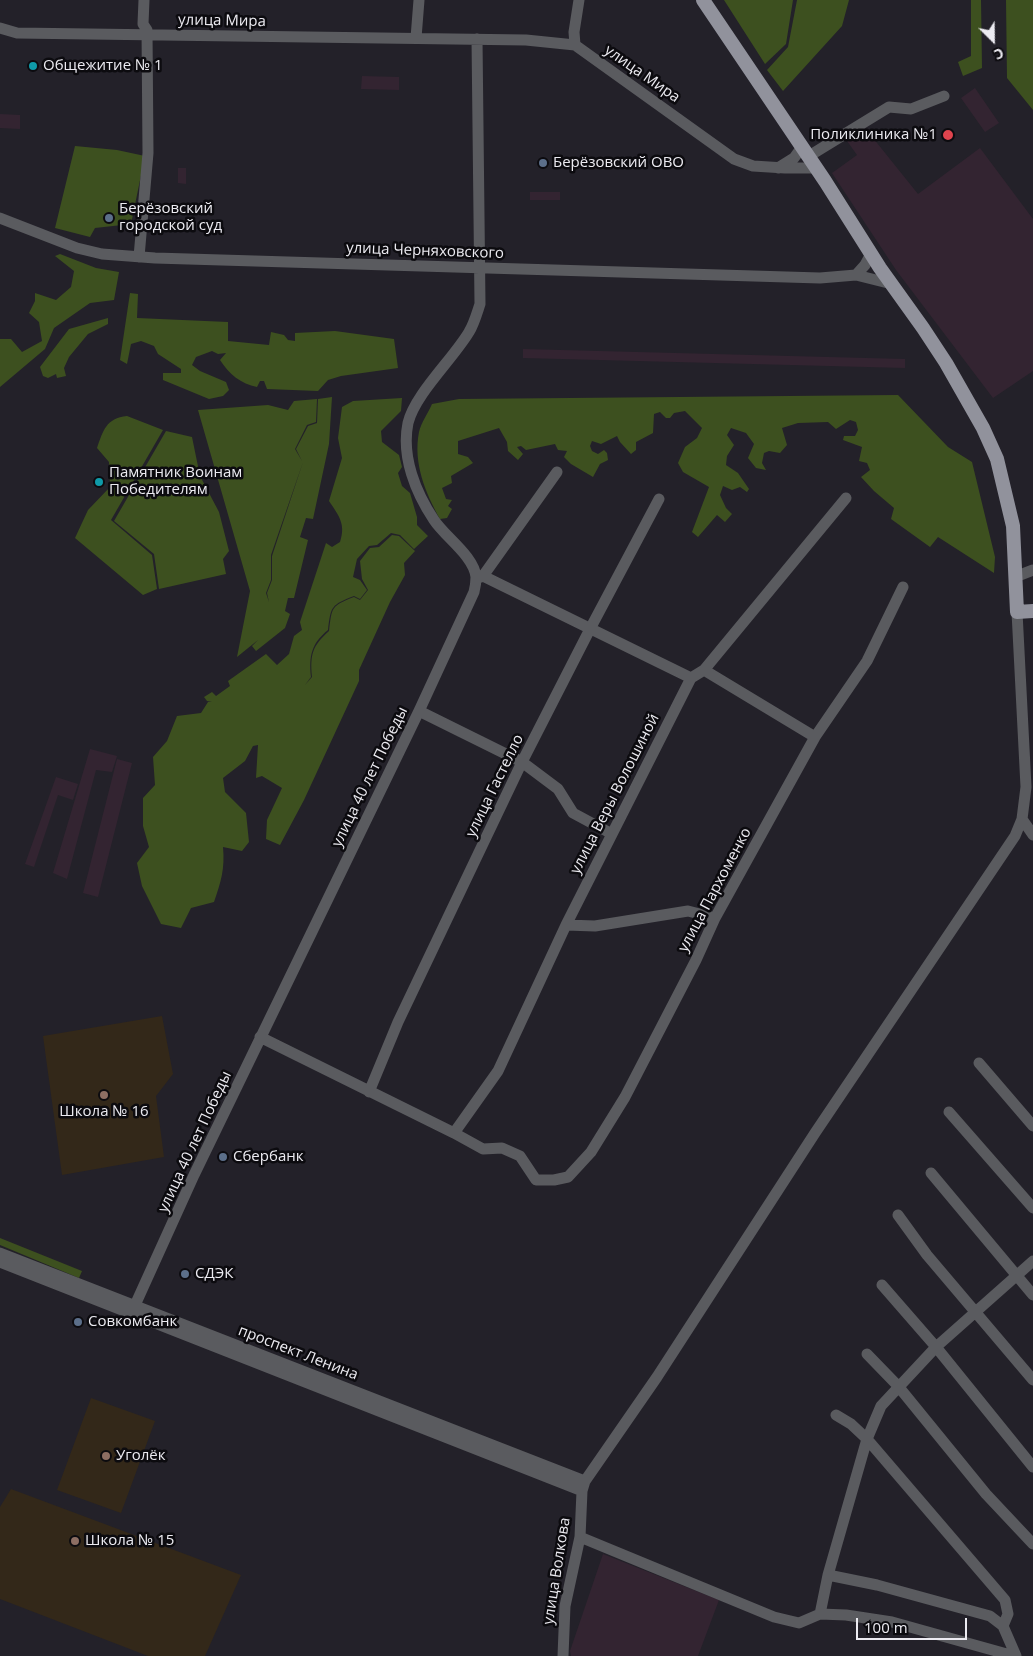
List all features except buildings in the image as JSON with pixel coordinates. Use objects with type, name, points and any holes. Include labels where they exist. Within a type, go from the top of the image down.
[{"type":"main road","points":[[703,0],[817,168],[871,254],[946,363],[979,420],[997,458],[1013,526],[1017,612],[1033,611]]},
{"type":"street","points":[[138,257],[148,153],[148,30],[143,24],[142,19],[144,0]]},
{"type":"street","points":[[416,38],[419,0]]},
{"type":"street","points":[[574,45],[579,0]]},
{"type":"street","name":"улица Мира","points":[[0,28],[17,34],[477,39],[526,40],[574,45],[734,159],[753,166],[817,168]]},
{"type":"street","points":[[477,39],[480,304],[469,331],[416,404],[408,423],[406,448],[411,474],[434,521],[467,558],[480,578],[590,628],[691,678],[704,670],[846,498]]},
{"type":"street","points":[[778,168],[890,108],[911,110],[944,96]]},
{"type":"street","name":"улица Черняховского","points":[[0,218],[78,248],[102,254],[138,257],[820,278],[856,275],[892,284]]},
{"type":"street","points":[[856,275],[865,265],[871,254]]},
{"type":"street","name":"улица 40 лет Победы","points":[[133,1310],[194,1175],[419,711],[480,578],[557,472]]},
{"type":"street","name":"улица Гастелло","points":[[370,1092],[398,1022],[522,762],[590,628],[659,499]]},
{"type":"street","points":[[1015,577],[1033,570]]},
{"type":"street","name":"улица Пархоменко","points":[[454,1133],[483,1150],[502,1148],[520,1156],[536,1180],[554,1180],[568,1177],[591,1152],[625,1098],[696,960],[715,918],[815,736],[867,661],[903,587]]},
{"type":"street","points":[[583,1486],[657,1377],[815,1133],[1015,836],[1022,819],[1026,787],[1017,612]]},
{"type":"street","points":[[704,670],[815,736]]},
{"type":"street","name":"улица Веры Волошиной","points":[[454,1133],[498,1072],[566,924],[691,678]]},
{"type":"street","points":[[419,711],[522,762],[558,789],[573,814],[612,834]]},
{"type":"street","points":[[1022,819],[1033,835]]},
{"type":"street","points":[[566,924],[595,926],[688,911],[715,918]]},
{"type":"street","points":[[260,1037],[454,1133]]},
{"type":"street","points":[[979,1063],[1033,1126]]},
{"type":"street","points":[[949,1112],[1033,1208]]},
{"type":"street","points":[[931,1173],[1033,1295]]},
{"type":"street","points":[[898,1216],[927,1255],[1033,1380]]},
{"type":"street","name":"проспект Ленина","points":[[0,1253],[133,1310]]},
{"type":"street","points":[[820,1614],[828,1575],[867,1439],[881,1406],[936,1347],[1033,1260]]},
{"type":"street","name":"проспект Ленина","points":[[0,1262],[133,1310],[583,1486]]},
{"type":"street","points":[[882,1285],[936,1347],[1033,1467]]},
{"type":"street","points":[[867,1354],[898,1386],[986,1494],[1033,1544]]},
{"type":"street","points":[[836,1415],[867,1439],[1005,1600],[1008,1614],[1003,1626]]},
{"type":"street","name":"улица Волкова","points":[[563,1656],[565,1606],[580,1537],[583,1486]]},
{"type":"street","points":[[580,1537],[774,1617],[799,1623],[820,1614],[846,1615],[892,1622],[1015,1656]]},
{"type":"street","points":[[828,1575],[877,1584],[990,1616],[1003,1626],[1015,1656]]},
{"type":"shaded area","points":[[362,76],[399,77],[399,90],[361,89]]},
{"type":"shaded area","points":[[975,88],[999,123],[985,132],[961,98]]},
{"type":"shaded area","points":[[0,114],[20,115],[20,129],[0,128]]},
{"type":"shaded area","points":[[865,128],[918,194],[980,148],[1033,219],[1033,371],[993,398],[896,270],[832,173],[857,155],[847,141]]},
{"type":"shaded area","points":[[178,168],[186,168],[186,184],[178,183]]},
{"type":"shaded area","points":[[530,192],[560,192],[560,200],[530,200]]},
{"type":"shaded area","points":[[523,349],[905,359],[905,368],[523,358]]},
{"type":"shaded area","points":[[90,749],[117,756],[112,772],[96,770],[67,879],[53,873]]},
{"type":"shaded area","points":[[117,759],[132,763],[98,897],[83,893]]},
{"type":"shaded area","points":[[56,777],[78,784],[73,800],[58,795],[34,867],[25,864]]},
{"type":"shaded area","name":"Школа № 16","points":[[162,1016],[173,1074],[156,1096],[164,1157],[62,1175],[43,1036]]},
{"type":"shaded area","name":"Уголёк","points":[[91,1398],[155,1421],[121,1513],[57,1490]]},
{"type":"shaded area","name":"Школа № 15","points":[[11,1489],[241,1575],[205,1656],[148,1656],[0,1599],[0,1507]]},
{"type":"shaded area","points":[[603,1554],[719,1600],[698,1656],[571,1656],[570,1651]]},
{"type":"green space","points":[[724,0],[793,0],[786,44],[765,64]]},
{"type":"green space","points":[[797,0],[849,0],[842,26],[783,91],[767,70],[788,47]]},
{"type":"green space","points":[[971,0],[981,0],[982,68],[963,76],[958,62],[971,56]]},
{"type":"green space","points":[[1006,0],[1033,0],[1033,110],[1007,78]]},
{"type":"green space","points":[[75,146],[117,150],[145,156],[131,224],[95,228],[90,237],[55,228]]},
{"type":"green space","points":[[60,254],[96,268],[119,272],[114,300],[90,303],[54,328],[45,349],[0,387],[0,339],[11,339],[22,352],[42,341],[39,322],[29,313],[35,301],[35,293],[56,300],[71,287],[74,271],[55,256]]},
{"type":"green space","points":[[130,293],[138,294],[137,318],[228,322],[228,341],[269,345],[271,332],[284,335],[288,340],[295,341],[295,333],[335,331],[394,339],[398,368],[341,376],[328,380],[318,391],[267,389],[264,381],[260,381],[257,387],[236,378],[220,360],[226,353],[218,354],[212,351],[196,357],[192,365],[200,371],[226,382],[229,390],[223,396],[209,399],[163,380],[163,373],[181,373],[181,369],[158,354],[154,346],[141,341],[131,344],[127,364],[120,360]]},
{"type":"green space","points":[[108,318],[108,324],[88,334],[69,357],[64,368],[66,376],[57,378],[56,374],[48,378],[43,376],[40,367],[69,329]]},
{"type":"green space","points":[[898,395],[948,447],[972,462],[995,557],[994,573],[938,537],[930,547],[891,519],[894,508],[861,477],[870,470],[867,463],[859,461],[862,447],[843,440],[844,436],[855,436],[858,430],[856,422],[850,420],[836,429],[828,422],[798,423],[782,428],[787,445],[780,453],[769,451],[764,453],[762,463],[766,470],[756,468],[748,458],[754,444],[746,433],[731,428],[727,435],[734,445],[727,456],[726,465],[738,473],[749,489],[747,492],[740,487],[732,490],[723,486],[720,495],[726,508],[732,514],[725,522],[717,515],[698,537],[692,532],[709,487],[683,472],[678,463],[685,447],[697,438],[702,428],[685,411],[674,413],[670,418],[666,418],[660,412],[654,414],[653,433],[636,442],[636,450],[631,454],[617,436],[601,444],[592,441],[590,446],[592,451],[598,454],[604,450],[607,453],[608,460],[600,464],[593,477],[571,464],[564,457],[567,451],[558,450],[555,444],[526,450],[521,446],[517,447],[523,454],[518,460],[508,451],[507,442],[499,428],[458,441],[458,454],[468,457],[473,463],[451,476],[452,483],[442,488],[446,499],[452,500],[448,506],[452,509],[447,518],[440,519],[425,488],[419,466],[419,432],[432,404],[459,399]]},
{"type":"green space","points":[[332,397],[329,444],[313,519],[306,518],[300,537],[308,540],[294,598],[288,598],[285,611],[290,614],[285,628],[256,651],[252,646],[258,640],[237,657],[250,591],[198,410],[268,405],[288,410],[294,401],[317,399],[316,422],[307,425],[295,449],[302,461],[296,449],[308,426],[317,423],[318,399]],"holes":[[[303,462],[272,556],[272,580],[267,593],[269,602],[266,593],[271,580],[271,555]]]},
{"type":"green space","points":[[402,398],[401,411],[381,431],[382,442],[399,455],[402,467],[398,473],[402,486],[410,493],[417,517],[417,525],[428,536],[414,549],[400,535],[391,533],[377,545],[369,546],[357,559],[353,577],[360,580],[367,590],[360,599],[354,596],[336,604],[331,611],[328,630],[318,640],[312,651],[310,663],[311,677],[305,685],[312,677],[311,663],[313,651],[319,641],[329,631],[334,608],[354,597],[360,600],[368,590],[362,579],[360,561],[370,548],[379,547],[392,535],[399,536],[415,551],[404,563],[405,575],[390,602],[359,670],[359,681],[304,800],[280,845],[266,839],[267,820],[282,788],[262,776],[256,778],[258,745],[253,746],[245,761],[223,778],[225,792],[246,813],[249,842],[242,851],[223,847],[222,875],[214,902],[191,908],[181,928],[161,924],[142,886],[137,863],[149,847],[143,826],[143,798],[155,785],[153,757],[167,741],[177,716],[201,713],[208,702],[212,702],[207,701],[204,697],[212,692],[216,696],[230,686],[228,681],[266,654],[277,665],[289,654],[294,636],[302,630],[300,622],[326,543],[332,547],[340,542],[342,536],[342,525],[329,501],[342,458],[338,438],[342,407],[353,401]]},
{"type":"green space","points":[[127,416],[163,430],[111,520],[152,555],[157,589],[143,595],[75,538],[88,510],[110,487],[109,462],[97,448],[101,436],[106,426],[114,419]]},
{"type":"green space","points":[[166,431],[192,437],[200,476],[219,512],[229,551],[223,559],[226,574],[159,589],[154,554],[114,521]]},
{"type":"green space","points":[[0,1238],[82,1271],[79,1278],[0,1245]]},
{"type":"place","name":"Общежитие № 1","points":[[33,66]]},
{"type":"place","name":"Поликлиника №1","points":[[948,135]]},
{"type":"place","name":"Берёзовский ОВО","points":[[543,163]]},
{"type":"place","name":"Берёзовский городской суд","points":[[109,218]]},
{"type":"place","name":"Памятник Воинам Победителям","points":[[99,482]]},
{"type":"place","name":"Школа № 16","points":[[104,1095]]},
{"type":"place","name":"Сбербанк","points":[[223,1157]]},
{"type":"place","name":"СДЭК","points":[[185,1274]]},
{"type":"place","name":"Совкомбанк","points":[[78,1322]]},
{"type":"place","name":"Уголёк","points":[[106,1456]]},
{"type":"place","name":"Школа № 15","points":[[75,1541]]}]
